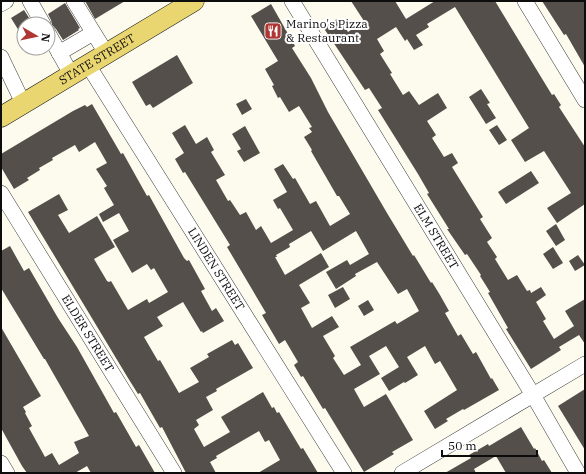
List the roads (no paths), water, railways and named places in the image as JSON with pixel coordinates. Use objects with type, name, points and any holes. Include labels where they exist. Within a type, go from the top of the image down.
[{"type":"main road","name":"STATE STREET","points":[[1,117],[194,1]]},
{"type":"street","points":[[1,4],[6,1]]},
{"type":"street","points":[[30,1],[38,16]]},
{"type":"street","points":[[74,1],[106,54]]},
{"type":"street","name":"ELM STREET","points":[[292,1],[578,473]]},
{"type":"street","points":[[525,1],[585,100]]},
{"type":"street","points":[[59,53],[93,33]]},
{"type":"street","name":"LINDEN STREET","points":[[56,48],[59,53],[79,69],[344,473]]},
{"type":"street","points":[[1,57],[23,103]]},
{"type":"street","name":"ELDER STREET","points":[[1,193],[174,473]]},
{"type":"street","points":[[402,473],[585,364]]},
{"type":"street","points":[[1,463],[7,473]]},
{"type":"place","name":"Marino's Pizza & Restaurant","points":[[273,31]]}]
